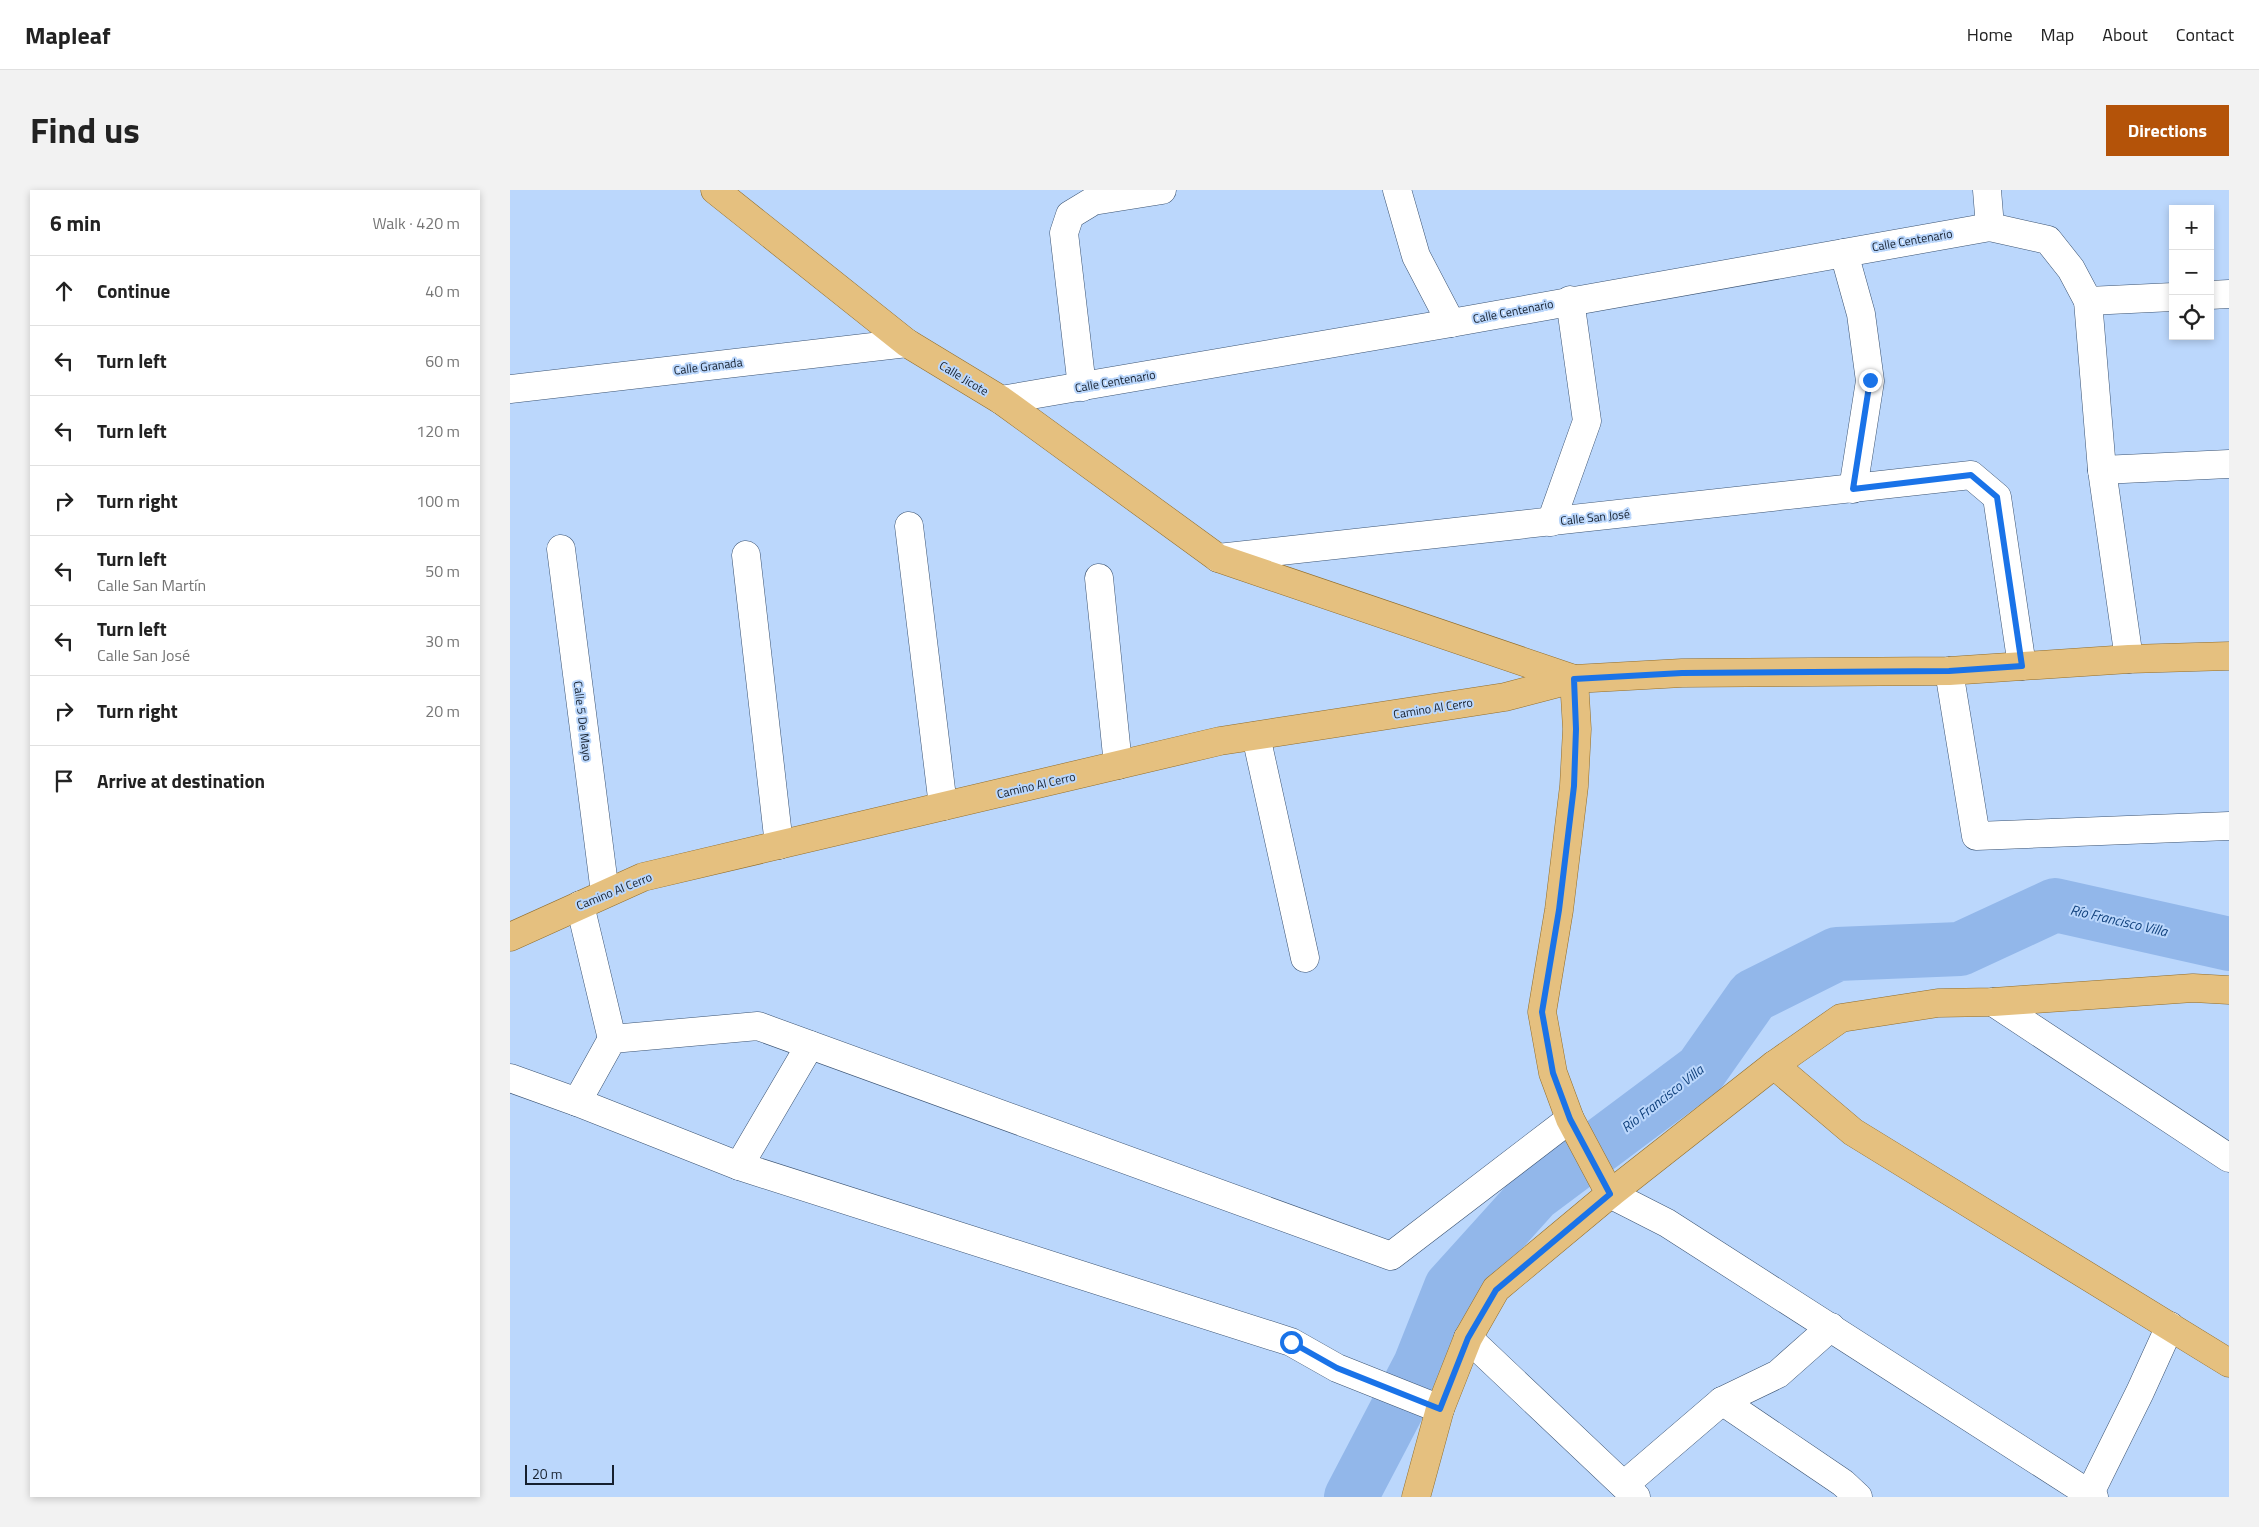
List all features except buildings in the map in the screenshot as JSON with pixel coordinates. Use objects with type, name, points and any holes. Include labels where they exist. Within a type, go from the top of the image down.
[{"type":"main road","name":"Calle Jicote","points":[[716,190],[907,343],[1001,400],[1218,558],[1574,679]]},
{"type":"main road","points":[[1610,1194],[1570,1119],[1553,1073],[1542,1012],[1559,910],[1574,786],[1576,729],[1574,679],[1682,673],[1949,671],[2129,659],[2229,656]]},
{"type":"main road","name":"Camino Al Cerro","points":[[510,937],[643,877],[1220,741],[1505,697],[1574,679]]},
{"type":"main road","points":[[1416,1497],[1440,1409],[1468,1338],[1496,1290],[1610,1194],[1774,1065],[1841,1018],[1938,1003],[1993,1002],[2192,988],[2229,990]]},
{"type":"main road","points":[[1774,1065],[1853,1132],[2229,1363]]},
{"type":"street","points":[[1082,387],[1064,233],[1070,215],[1093,201],[1162,190]]},
{"type":"street","points":[[1397,190],[1416,256],[1451,323]]},
{"type":"street","points":[[1987,190],[1990,227],[2048,240],[2071,269],[2088,301],[2102,470],[2129,659]]},
{"type":"street","name":"Calle Centenario","points":[[1001,400],[1451,323],[1570,300],[1990,227]]},
{"type":"street","points":[[1844,253],[1861,314],[1870,380],[1853,489]]},
{"type":"street","points":[[2214,295],[2229,294]]},
{"type":"street","points":[[2088,301],[2169,297]]},
{"type":"street","points":[[1551,522],[1587,421],[1570,300]]},
{"type":"street","name":"Calle Granada","points":[[510,389],[907,343]]},
{"type":"street","points":[[2102,470],[2229,464]]},
{"type":"street","name":"Calle San José","points":[[1218,558],[1971,475],[1997,497],[2022,666]]},
{"type":"street","points":[[909,526],[942,806]]},
{"type":"street","name":"Calle 5 De Mayo","points":[[561,549],[605,893]]},
{"type":"street","points":[[746,555],[780,845]]},
{"type":"street","points":[[1099,578],[1118,765]]},
{"type":"street","points":[[1949,671],[1976,836],[2229,826]]},
{"type":"street","points":[[1256,736],[1306,958]]},
{"type":"street","points":[[577,1102],[612,1039],[580,905]]},
{"type":"street","points":[[1993,1002],[2229,1158]]},
{"type":"street","points":[[612,1039],[758,1026],[1391,1256],[1570,1119]]},
{"type":"street","points":[[738,1166],[810,1045]]},
{"type":"street","points":[[510,1078],[577,1102],[738,1166],[1291,1342],[1337,1368],[1440,1409]]},
{"type":"street","points":[[1610,1194],[1667,1223],[1831,1327],[2090,1496],[2170,1326]]},
{"type":"street","points":[[1468,1338],[1630,1491],[1722,1401],[1778,1374],[1831,1327]]},
{"type":"street","points":[[1722,1401],[1843,1483],[1858,1497]]},
{"type":"waterway","name":"Río Francisco Villa","points":[[1351,1497],[1420,1365],[1451,1287],[1535,1194],[1701,1070],[1753,996],[1837,954],[1960,949],[2055,905],[2229,944]]},
{"type":"route","points":[[1291,1342],[1337,1368],[1440,1409],[1468,1338],[1496,1290],[1610,1194],[1570,1119],[1553,1073],[1542,1012],[1559,910],[1574,786],[1576,729],[1574,679],[1682,673],[1949,671],[2022,666],[1997,497],[1971,475],[1853,489],[1870,380]]}]
